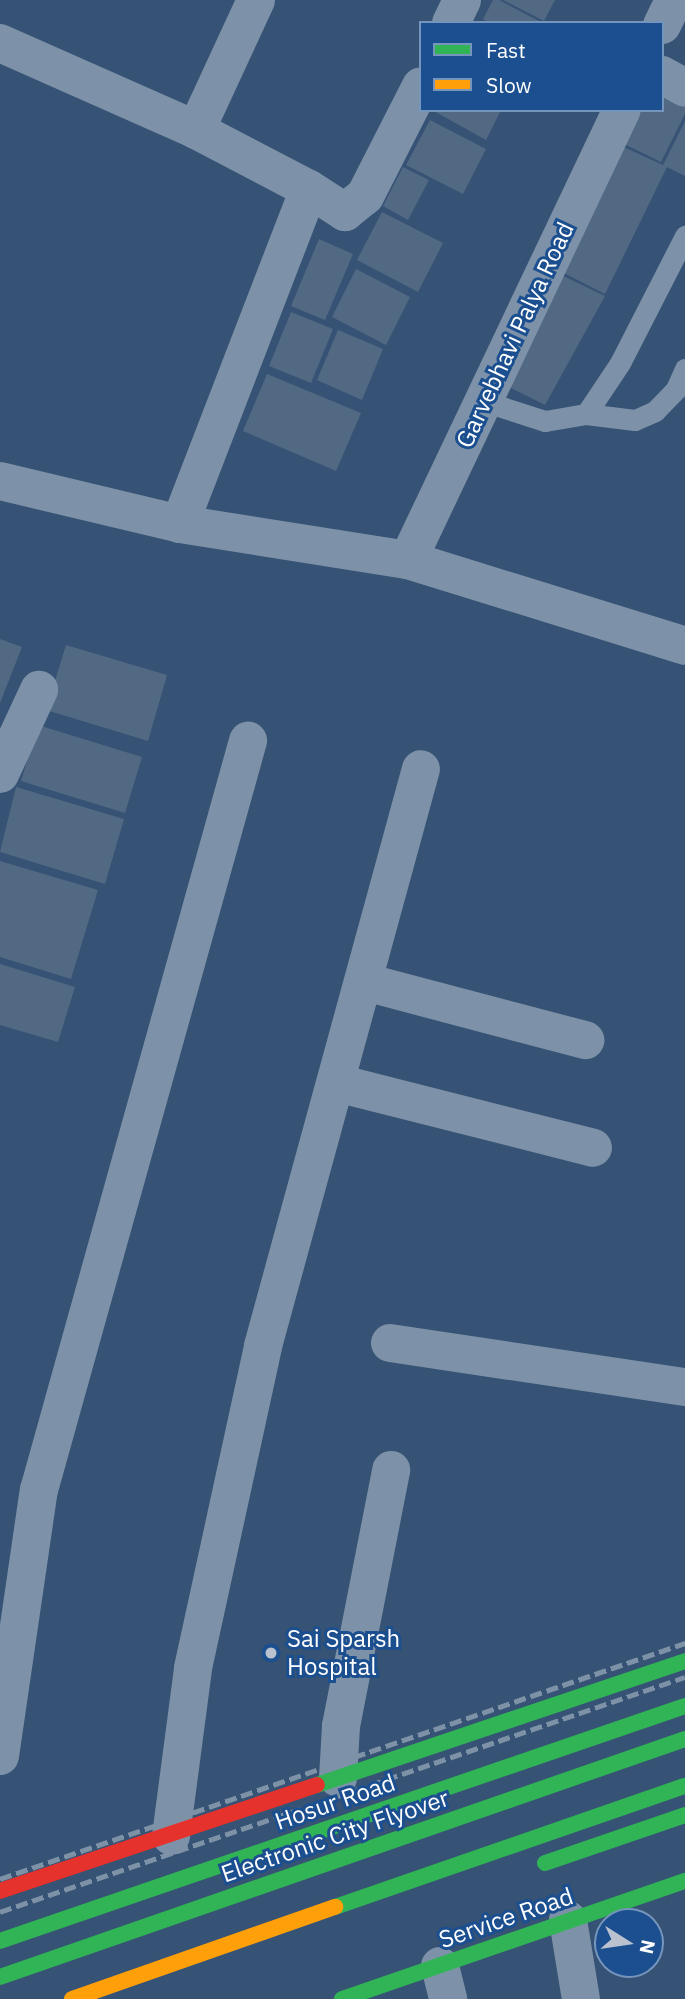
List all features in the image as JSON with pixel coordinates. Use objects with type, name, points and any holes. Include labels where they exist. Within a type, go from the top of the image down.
[{"type":"main road","name":"Hosur Road","points":[[0,1891],[171,1836],[685,1661]]},
{"type":"main road","name":"Hosur Road","points":[[0,1941],[685,1706]]},
{"type":"main road","name":"Electronic City Flyover","points":[[0,1976],[685,1739]]},
{"type":"main road","points":[[72,1999],[685,1786]]},
{"type":"main road","points":[[528,1869],[685,1815]]},
{"type":"main road","name":"Service Road","points":[[342,1999],[444,1982],[568,1920],[685,1881]]},
{"type":"street","points":[[196,130],[256,0]]},
{"type":"street","points":[[452,21],[462,0]]},
{"type":"street","points":[[664,21],[674,0]]},
{"type":"street","points":[[1,47],[196,130],[309,189],[345,212],[365,196],[419,90]]},
{"type":"street","points":[[664,76],[685,88]]},
{"type":"street","name":"Garvebhavi Palya Road","points":[[408,560],[621,112]]},
{"type":"street","points":[[180,524],[309,189]]},
{"type":"street","points":[[0,481],[180,524],[408,560],[685,646]]},
{"type":"street","points":[[0,774],[39,690]]},
{"type":"street","points":[[0,1756],[39,1490],[248,741]]},
{"type":"street","points":[[171,1836],[193,1668],[260,1360],[421,769]]},
{"type":"street","points":[[365,982],[585,1040]]},
{"type":"street","points":[[337,1083],[593,1148]]},
{"type":"street","points":[[390,1343],[685,1387]]},
{"type":"street","points":[[338,1778],[341,1726],[391,1470]]},
{"type":"street","points":[[568,1920],[581,1999]]},
{"type":"lane","points":[[586,414],[620,363],[685,236]]},
{"type":"lane","points":[[484,401],[545,421],[586,414],[635,420],[676,389],[685,369]]},
{"type":"building","points":[[493,0],[499,0],[539,21],[486,21],[483,19]]},
{"type":"building","points":[[503,0],[555,0],[544,21]]},
{"type":"building","points":[[664,85],[685,96],[685,114],[661,162],[620,142],[635,112],[664,112]]},
{"type":"building","points":[[436,112],[500,112],[486,140]]},
{"type":"building","points":[[430,120],[486,149],[463,194],[406,165]]},
{"type":"building","points":[[685,121],[685,176],[667,167],[605,294],[556,269],[617,144],[663,165]]},
{"type":"building","points":[[403,167],[429,180],[408,220],[383,206]]},
{"type":"building","points":[[382,212],[443,243],[418,292],[357,260]]},
{"type":"building","points":[[319,239],[353,254],[325,320],[291,306]]},
{"type":"building","points":[[356,269],[410,297],[386,345],[332,317]]},
{"type":"building","points":[[555,272],[605,296],[545,405],[501,383]]},
{"type":"building","points":[[291,312],[333,329],[311,383],[269,366]]},
{"type":"building","points":[[338,330],[383,349],[362,400],[317,380]]},
{"type":"building","points":[[267,374],[361,413],[336,471],[243,431]]},
{"type":"building","points":[[0,639],[22,647],[0,703]]},
{"type":"building","points":[[66,645],[167,675],[148,741],[46,710]]},
{"type":"building","points":[[38,725],[142,757],[125,813],[21,781]]},
{"type":"building","points":[[16,787],[124,819],[105,884],[0,852]]},
{"type":"building","points":[[0,861],[98,890],[71,979],[0,957]]},
{"type":"building","points":[[0,964],[75,987],[58,1042],[0,1025]]},
{"type":"railway","points":[[0,1879],[685,1643]]},
{"type":"railway","points":[[0,1912],[685,1677]]},
{"type":"traffic: fast","points":[[317,1785],[685,1661]]},
{"type":"traffic: fast","points":[[0,1941],[685,1706]]},
{"type":"traffic: fast","points":[[0,1977],[685,1739]]},
{"type":"traffic: fast","points":[[335,1907],[685,1786]]},
{"type":"traffic: fast","points":[[545,1863],[685,1815]]},
{"type":"traffic: fast","points":[[342,1999],[685,1881]]},
{"type":"traffic: slow","points":[[72,1999],[335,1907]]},
{"type":"traffic: jam","points":[[0,1891],[317,1785]]},
{"type":"place","name":"Sai Sparsh Hospital","points":[[271,1653]]}]
